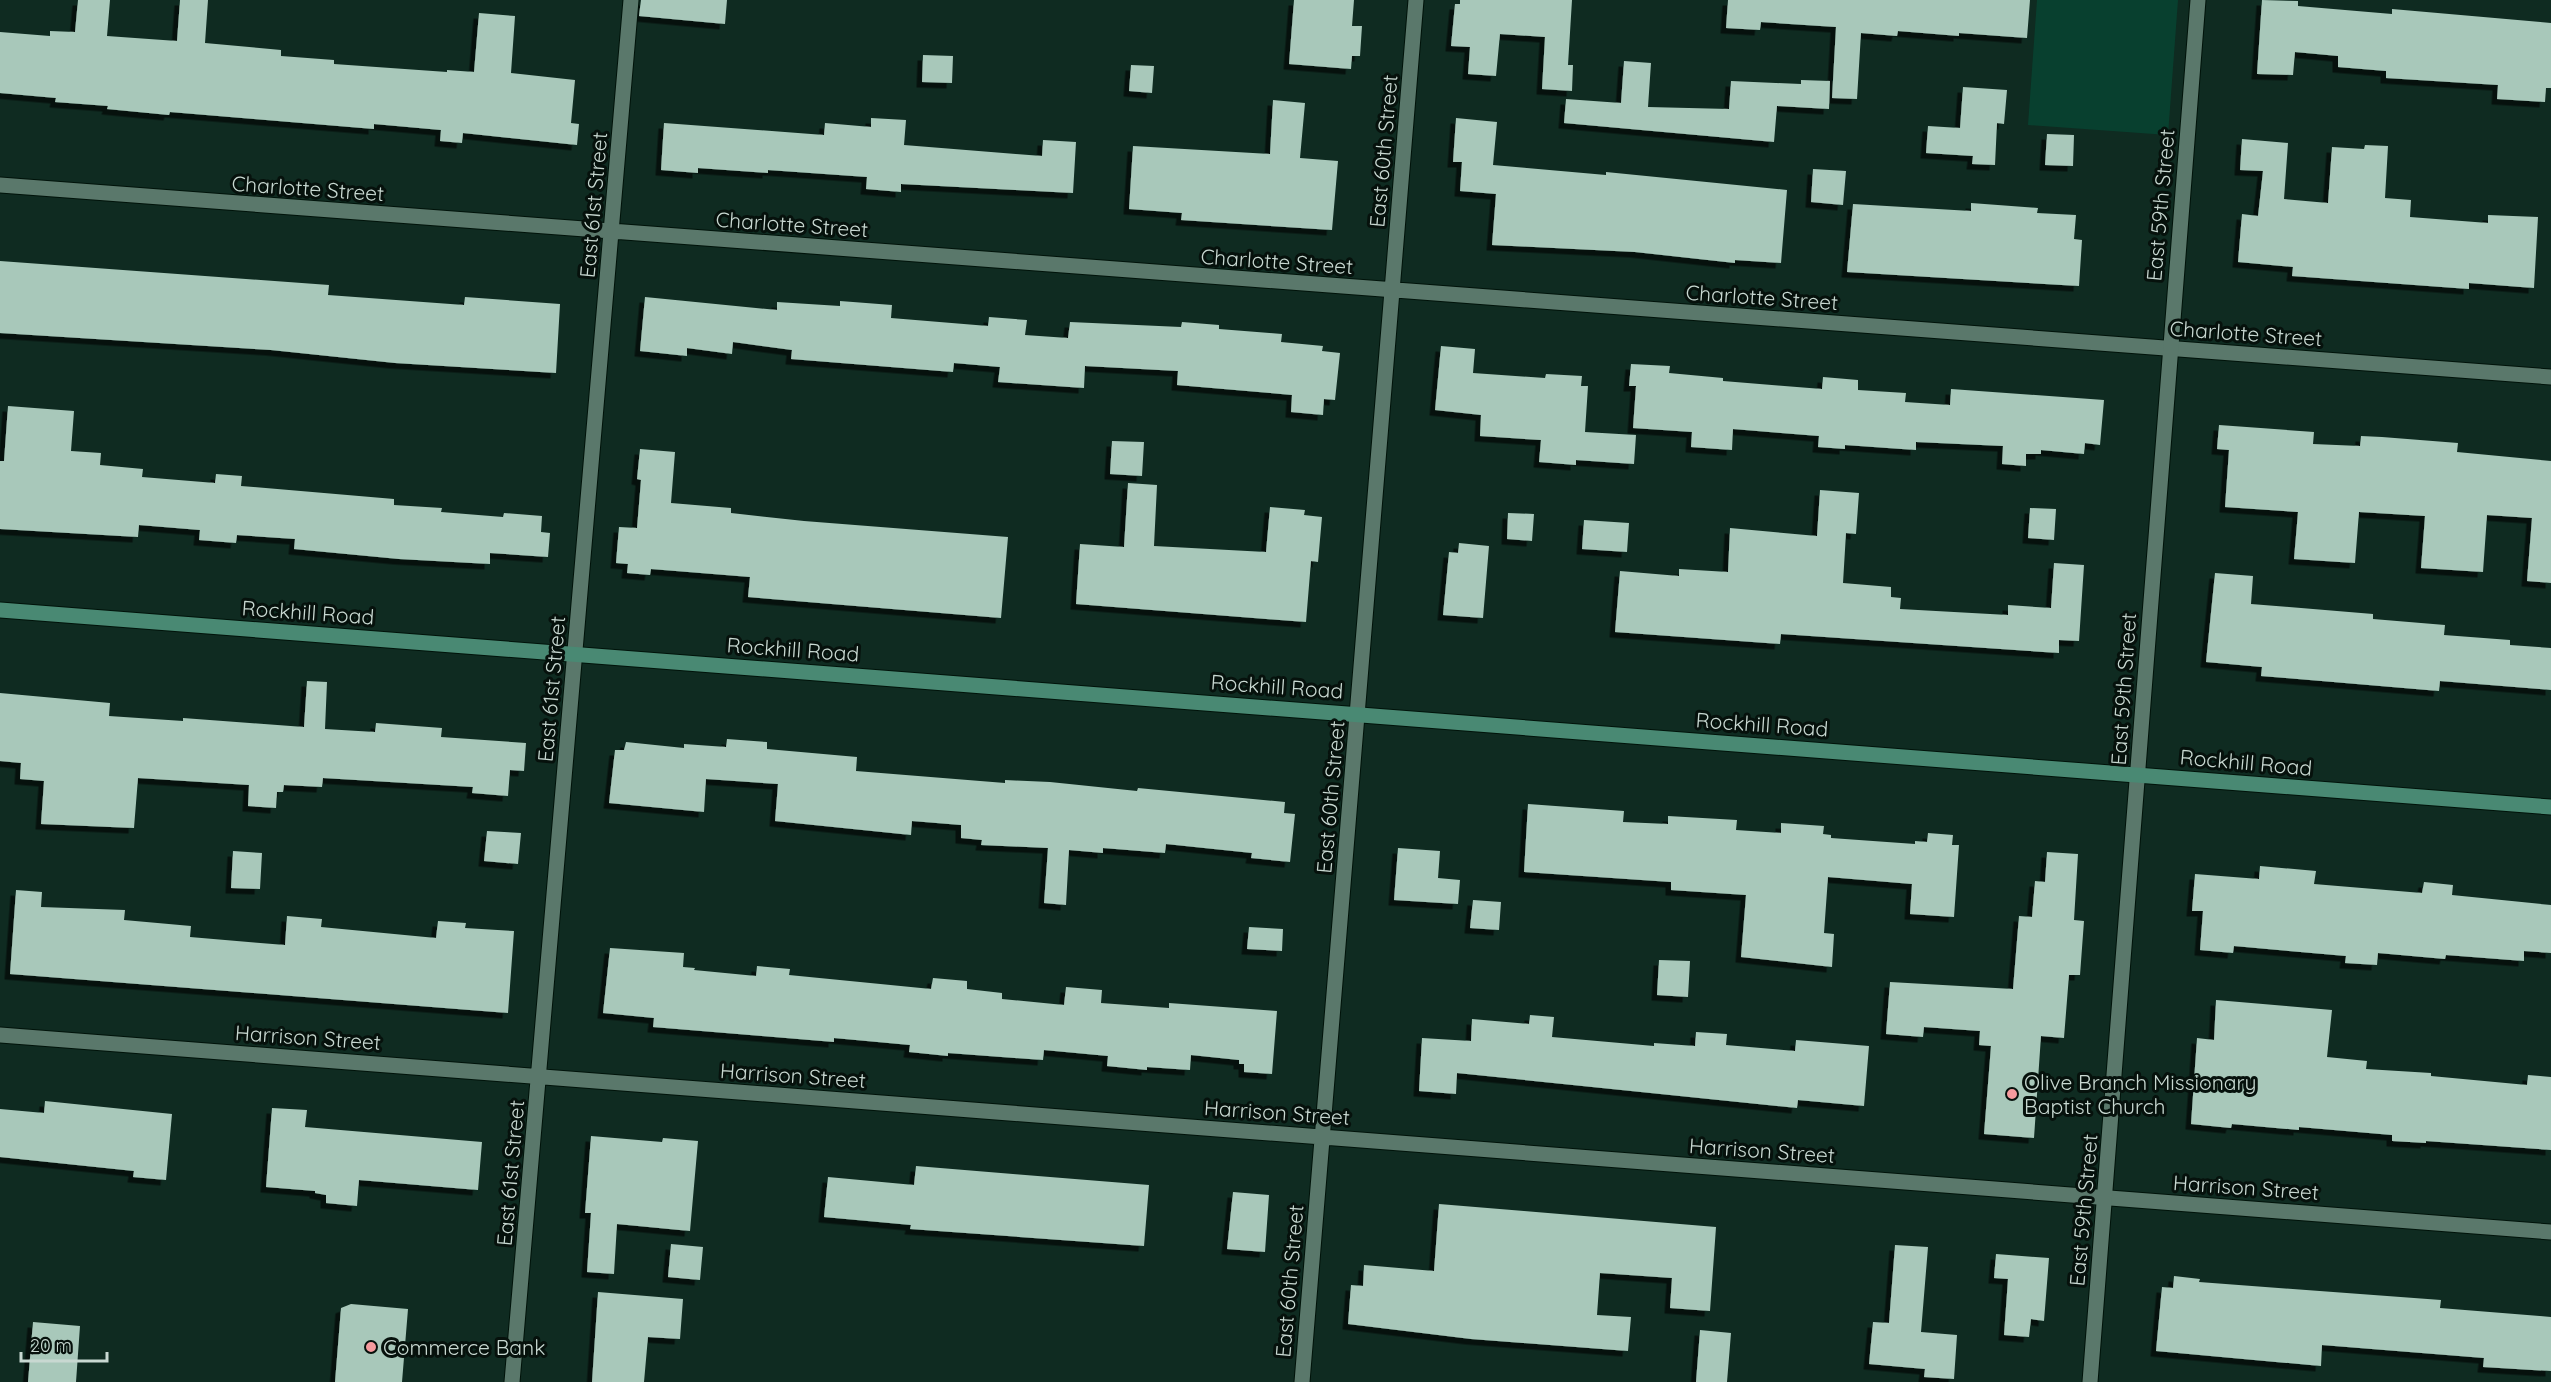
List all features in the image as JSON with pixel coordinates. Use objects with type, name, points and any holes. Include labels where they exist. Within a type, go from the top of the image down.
[{"type":"main road","name":"Rockhill Road","points":[[0,610],[2551,807]]},
{"type":"street","name":"East 61st Street","points":[[513,1382],[631,0]]},
{"type":"street","name":"East 60th Street","points":[[1302,1382],[1416,0]]},
{"type":"street","name":"East 59th Street","points":[[2090,1382],[2198,0]]},
{"type":"street","name":"Charlotte Street","points":[[0,185],[2551,377]]},
{"type":"street","name":"Harrison Street","points":[[0,1035],[2551,1232]]},
{"type":"green space","points":[[2037,0],[2178,0],[2168,135],[2028,125]]},
{"type":"building","points":[[78,0],[110,0],[107,36],[177,41],[180,0],[208,0],[205,43],[281,50],[281,56],[334,60],[334,64],[447,72],[447,70],[474,72],[479,13],[515,16],[511,73],[575,80],[571,123],[579,124],[577,145],[463,133],[462,143],[440,141],[441,130],[374,124],[374,129],[170,112],[169,115],[107,109],[108,106],[55,102],[56,98],[0,93],[0,32],[50,36],[50,31],[75,32]]},
{"type":"building","points":[[641,0],[727,0],[725,24],[639,16]]},
{"type":"building","points":[[1294,0],[1354,0],[1352,26],[1362,26],[1360,56],[1352,56],[1351,69],[1289,64]]},
{"type":"building","points":[[1460,0],[1572,0],[1568,65],[1573,65],[1572,91],[1542,89],[1545,37],[1500,34],[1496,76],[1468,74],[1470,47],[1451,46],[1455,4],[1460,4]]},
{"type":"building","points":[[1728,0],[2030,0],[2027,38],[1898,31],[1897,36],[1861,33],[1857,99],[1832,98],[1836,27],[1761,22],[1760,30],[1726,28]]},
{"type":"building","points":[[2262,0],[2298,1],[2298,6],[2392,14],[2392,9],[2551,23],[2551,88],[2546,88],[2545,102],[2497,99],[2498,85],[2386,78],[2386,71],[2338,67],[2338,56],[2295,52],[2293,75],[2257,74]]},
{"type":"building","points":[[923,55],[953,56],[952,83],[922,82]]},
{"type":"building","points":[[1624,61],[1651,63],[1648,107],[1729,109],[1731,81],[1801,84],[1801,80],[1830,81],[1829,109],[1777,106],[1774,142],[1564,123],[1566,99],[1621,103]]},
{"type":"building","points":[[1131,65],[1154,66],[1152,93],[1129,91]]},
{"type":"building","points":[[1963,87],[2007,90],[2004,124],[1997,123],[1995,165],[1972,164],[1973,156],[1926,153],[1928,126],[1960,128]]},
{"type":"building","points":[[1273,100],[1305,103],[1300,158],[1338,161],[1332,230],[1181,220],[1182,213],[1129,209],[1133,146],[1270,154]]},
{"type":"building","points":[[871,118],[906,120],[904,145],[1042,156],[1043,140],[1076,142],[1073,193],[901,184],[901,192],[866,189],[867,177],[768,170],[768,173],[698,168],[698,173],[661,170],[664,123],[824,135],[825,123],[871,127]]},
{"type":"building","points":[[1456,118],[1497,122],[1493,165],[1606,175],[1606,172],[1787,190],[1781,263],[1735,260],[1735,263],[1635,252],[1492,245],[1496,194],[1460,191],[1462,162],[1453,162]]},
{"type":"building","points":[[2047,134],[2074,135],[2073,166],[2045,165]]},
{"type":"building","points":[[2242,139],[2288,143],[2284,199],[2328,203],[2332,147],[2364,149],[2365,145],[2388,146],[2385,198],[2411,200],[2410,217],[2488,223],[2488,215],[2538,217],[2534,288],[2469,283],[2469,289],[2292,276],[2293,267],[2238,262],[2242,214],[2258,216],[2263,171],[2240,170]]},
{"type":"building","points":[[1813,169],[1846,171],[1843,205],[1811,202]]},
{"type":"building","points":[[1971,203],[2038,208],[2037,213],[2076,215],[2074,239],[2082,240],[2079,286],[1847,272],[1853,204],[1971,211]]},
{"type":"building","points":[[0,261],[329,285],[328,295],[464,305],[465,297],[560,304],[556,373],[395,363],[271,350],[0,333]]},
{"type":"building","points":[[645,297],[777,310],[777,302],[840,306],[840,301],[892,305],[891,318],[988,326],[989,317],[1027,320],[1025,335],[1068,338],[1070,322],[1181,327],[1182,322],[1219,325],[1219,329],[1282,334],[1281,342],[1323,346],[1322,351],[1340,353],[1335,400],[1324,399],[1323,415],[1291,412],[1292,395],[1177,385],[1178,371],[1085,366],[1084,388],[998,382],[1000,367],[954,363],[953,372],[791,359],[792,350],[733,342],[732,354],[687,348],[687,356],[640,351]]},
{"type":"building","points":[[1441,346],[1475,349],[1473,373],[1545,378],[1546,374],[1582,376],[1581,386],[1588,386],[1585,432],[1636,435],[1634,464],[1576,460],[1576,465],[1539,462],[1541,440],[1480,436],[1481,415],[1435,410]]},
{"type":"building","points":[[1631,364],[1670,366],[1669,373],[1723,378],[1723,381],[1822,389],[1823,377],[1858,380],[1858,390],[1906,393],[1905,402],[1950,405],[1951,389],[2104,400],[2100,445],[2085,443],[2084,454],[2041,450],[2041,454],[2026,454],[2026,466],[2002,464],[2003,446],[1916,442],[1916,450],[1845,445],[1845,449],[1818,447],[1819,436],[1733,429],[1732,450],[1691,447],[1692,432],[1633,428],[1636,386],[1629,386]]},
{"type":"building","points":[[8,406],[74,411],[71,451],[101,453],[100,465],[143,469],[142,477],[215,483],[216,474],[242,476],[241,486],[394,499],[394,505],[442,508],[441,512],[503,517],[504,513],[542,516],[541,532],[550,533],[548,557],[490,553],[490,564],[399,559],[294,549],[295,539],[237,535],[236,543],[199,540],[200,530],[139,525],[138,537],[0,529],[0,461],[4,461]]},
{"type":"building","points":[[2219,425],[2314,432],[2313,444],[2360,446],[2361,436],[2382,437],[2458,443],[2457,452],[2551,461],[2551,583],[2527,581],[2532,518],[2487,515],[2483,572],[2421,568],[2425,516],[2359,512],[2355,563],[2294,559],[2298,512],[2225,507],[2229,450],[2217,449]]},
{"type":"building","points":[[1112,441],[1144,442],[1142,476],[1110,474]]},
{"type":"building","points":[[640,449],[675,452],[671,503],[731,508],[731,513],[804,521],[1008,537],[1001,618],[748,597],[750,577],[651,569],[650,575],[627,573],[628,564],[616,563],[619,527],[637,528],[641,480],[637,479]]},
{"type":"building","points":[[1128,483],[1157,485],[1154,546],[1266,552],[1270,507],[1305,510],[1304,515],[1322,517],[1318,562],[1311,561],[1306,622],[1076,604],[1080,544],[1124,547]]},
{"type":"building","points":[[1820,490],[1859,493],[1856,534],[1846,533],[1843,583],[1891,587],[1891,597],[1901,598],[1900,609],[2008,615],[2008,605],[2051,608],[2054,563],[2084,565],[2079,641],[2059,640],[2059,653],[1781,634],[1780,644],[1615,632],[1620,571],[1679,576],[1679,569],[1728,572],[1730,528],[1817,536]]},
{"type":"building","points":[[2030,508],[2056,509],[2054,540],[2028,538]]},
{"type":"building","points":[[1508,513],[1534,514],[1532,541],[1507,539]]},
{"type":"building","points":[[1584,520],[1629,523],[1627,552],[1582,549]]},
{"type":"building","points":[[1459,543],[1489,546],[1483,618],[1443,615],[1449,552],[1458,553]]},
{"type":"building","points":[[2215,573],[2253,576],[2251,604],[2373,614],[2373,619],[2445,625],[2444,635],[2510,640],[2510,645],[2551,648],[2551,690],[2440,681],[2439,691],[2261,676],[2262,667],[2206,662]]},
{"type":"building","points":[[307,681],[327,682],[325,729],[375,732],[376,723],[442,728],[441,737],[526,743],[524,771],[510,770],[508,796],[472,793],[473,787],[323,778],[322,787],[284,785],[283,792],[277,792],[276,808],[248,806],[249,785],[138,778],[134,828],[41,824],[44,781],[20,779],[21,763],[0,761],[0,693],[110,703],[109,716],[183,721],[183,718],[304,727]]},
{"type":"building","points":[[727,739],[767,742],[767,749],[857,757],[856,771],[1005,783],[1005,780],[1050,782],[1137,791],[1138,788],[1285,802],[1284,813],[1295,814],[1290,862],[1251,858],[1252,853],[1166,844],[1165,853],[1103,848],[1103,853],[1069,850],[1066,905],[1044,903],[1048,848],[981,845],[982,840],[961,838],[961,825],[912,821],[911,835],[775,821],[778,784],[706,779],[704,812],[609,803],[615,750],[624,750],[626,742],[684,748],[684,744],[726,747]]},
{"type":"building","points":[[1528,804],[1624,811],[1623,822],[1668,824],[1668,816],[1737,820],[1736,830],[1781,833],[1781,823],[1824,826],[1823,834],[1831,835],[1831,838],[1915,844],[1915,841],[1927,842],[1928,833],[1953,835],[1952,845],[1959,845],[1954,917],[1910,914],[1912,884],[1828,877],[1824,933],[1834,934],[1832,967],[1741,957],[1746,895],[1671,890],[1671,882],[1524,872]]},
{"type":"building","points":[[487,831],[521,833],[518,864],[484,861]]},
{"type":"building","points":[[1398,848],[1440,851],[1438,878],[1460,880],[1458,904],[1394,900]]},
{"type":"building","points":[[233,851],[262,853],[260,889],[231,888]]},
{"type":"building","points":[[2047,852],[2078,854],[2074,920],[2084,921],[2080,975],[2069,975],[2064,1038],[2041,1036],[2034,1138],[1984,1134],[1991,1046],[1979,1045],[1980,1031],[1924,1027],[1923,1037],[1886,1034],[1890,982],[2013,989],[2019,916],[2032,917],[2035,881],[2045,882]]},
{"type":"building","points":[[2260,866],[2316,871],[2314,884],[2422,893],[2424,882],[2453,885],[2452,895],[2551,905],[2551,953],[2524,951],[2524,961],[2446,955],[2445,959],[2378,953],[2377,965],[2345,963],[2346,956],[2234,946],[2233,953],[2200,950],[2203,911],[2192,911],[2195,874],[2259,879]]},
{"type":"building","points":[[16,890],[42,892],[41,907],[125,910],[124,920],[191,926],[190,937],[285,945],[287,916],[322,919],[321,927],[436,938],[438,921],[466,923],[465,928],[514,931],[508,1013],[10,974]]},
{"type":"building","points":[[1473,900],[1501,902],[1499,930],[1470,928]]},
{"type":"building","points":[[1249,927],[1283,929],[1282,951],[1247,949]]},
{"type":"building","points":[[610,948],[684,953],[683,967],[756,976],[757,966],[790,969],[789,975],[931,989],[933,978],[967,981],[967,989],[1002,993],[1002,999],[1064,1005],[1066,987],[1102,990],[1101,1003],[1169,1008],[1169,1003],[1277,1011],[1272,1074],[1244,1072],[1244,1064],[1239,1064],[1239,1060],[1191,1055],[1190,1070],[1147,1067],[1147,1070],[1107,1066],[1108,1056],[1044,1050],[1043,1060],[948,1053],[948,1056],[909,1052],[910,1045],[834,1038],[834,1042],[653,1027],[654,1018],[603,1013]]},
{"type":"building","points":[[1659,960],[1690,961],[1688,997],[1657,995]]},
{"type":"building","points":[[2216,1000],[2332,1010],[2327,1057],[2367,1061],[2366,1069],[2431,1073],[2431,1076],[2527,1085],[2528,1075],[2551,1077],[2551,1150],[2426,1141],[2426,1143],[2392,1141],[2392,1135],[2299,1127],[2299,1130],[2232,1124],[2231,1128],[2191,1124],[2197,1038],[2214,1040]]},
{"type":"building","points":[[1530,1015],[1554,1017],[1552,1037],[1654,1046],[1654,1043],[1695,1046],[1696,1032],[1727,1034],[1726,1045],[1795,1051],[1796,1040],[1869,1046],[1864,1106],[1798,1100],[1797,1108],[1457,1073],[1456,1094],[1419,1091],[1422,1038],[1471,1041],[1472,1019],[1529,1024]]},
{"type":"building","points":[[45,1101],[172,1114],[166,1180],[133,1177],[134,1171],[0,1157],[0,1109],[44,1113]]},
{"type":"building","points":[[272,1108],[307,1110],[305,1127],[482,1142],[478,1190],[359,1180],[357,1206],[326,1203],[326,1195],[315,1193],[315,1191],[266,1187]]},
{"type":"building","points":[[591,1136],[662,1142],[663,1138],[698,1141],[690,1231],[617,1224],[614,1274],[587,1272],[591,1213],[585,1213]]},
{"type":"building","points":[[916,1166],[1149,1185],[1144,1246],[910,1229],[911,1225],[824,1217],[828,1177],[914,1185]]},
{"type":"building","points":[[1233,1192],[1269,1195],[1265,1252],[1227,1249]]},
{"type":"building","points":[[1439,1204],[1716,1227],[1710,1311],[1670,1308],[1672,1278],[1600,1273],[1597,1315],[1631,1317],[1628,1351],[1471,1339],[1348,1324],[1351,1285],[1363,1286],[1364,1265],[1434,1271]]},
{"type":"building","points":[[671,1244],[703,1247],[700,1280],[668,1277]]},
{"type":"building","points":[[1895,1245],[1928,1247],[1921,1332],[1957,1335],[1954,1379],[1924,1377],[1925,1369],[1869,1364],[1873,1322],[1889,1323]]},
{"type":"building","points":[[1996,1254],[2049,1258],[2044,1321],[2031,1319],[2029,1337],[2004,1335],[2008,1279],[1994,1278]]},
{"type":"building","points":[[2174,1276],[2200,1279],[2199,1282],[2441,1300],[2440,1308],[2551,1317],[2551,1371],[2483,1367],[2484,1358],[2322,1345],[2321,1366],[2156,1351],[2162,1287],[2173,1288]]},
{"type":"building","points":[[598,1292],[683,1299],[680,1339],[648,1337],[644,1382],[592,1382]]},
{"type":"building","name":"Commerce Bank","points":[[351,1304],[408,1309],[402,1382],[335,1382],[341,1308]]},
{"type":"building","points":[[33,1322],[80,1326],[76,1382],[28,1382]]},
{"type":"building","points":[[1700,1330],[1731,1333],[1727,1382],[1696,1382]]},
{"type":"place","name":"Olive Branch Missionary Baptist Church","points":[[2012,1094]]},
{"type":"place","name":"Commerce Bank","points":[[371,1347]]}]
